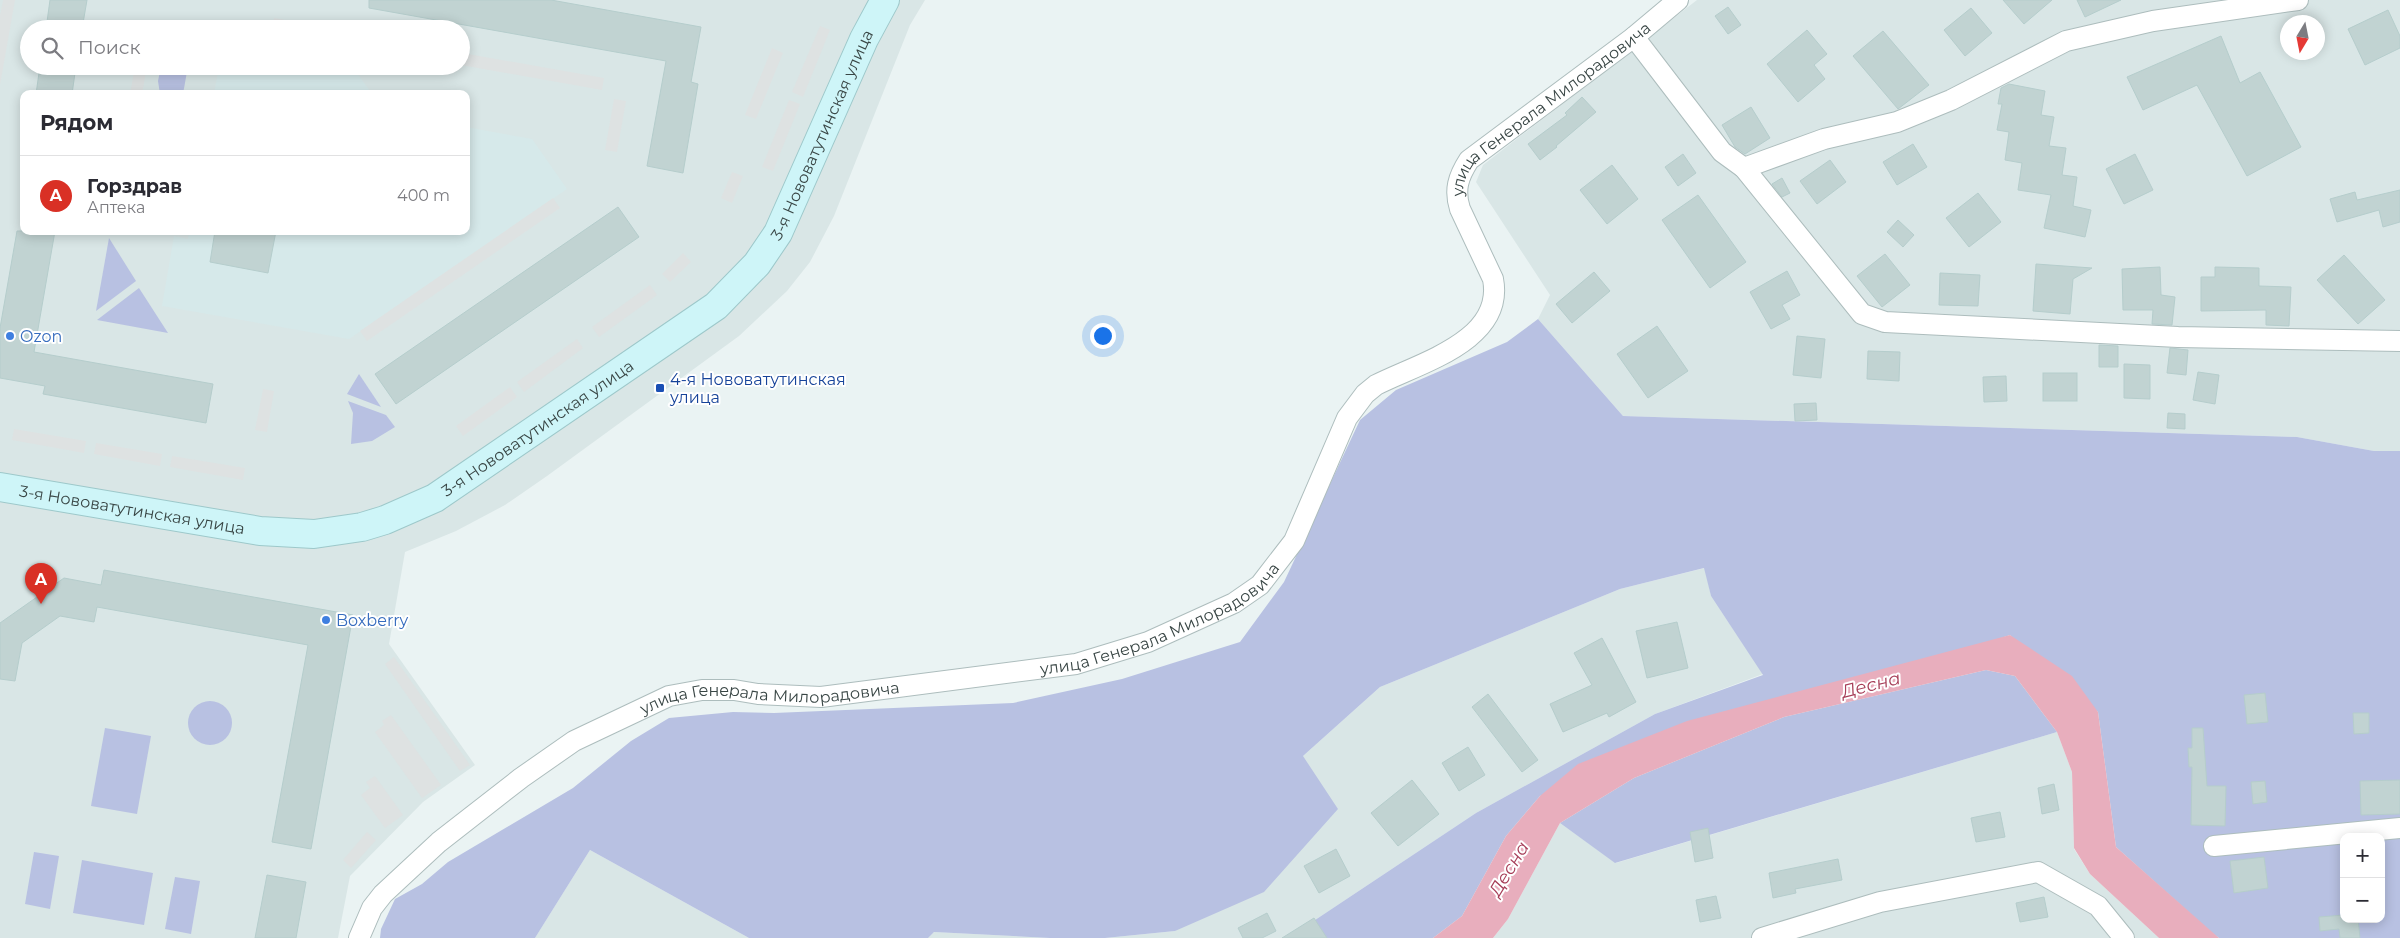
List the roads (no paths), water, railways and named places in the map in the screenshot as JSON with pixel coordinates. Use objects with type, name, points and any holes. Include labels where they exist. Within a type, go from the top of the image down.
[{"type":"street","name":"3-я Нововатутинская улица","points":[[0,487],[260,531],[314,534],[362,527],[385,520],[435,498],[716,306],[757,264],[778,233],[864,39],[885,0]]},
{"type":"street","name":"улица Генерала Милорадовича","points":[[359,938],[372,908],[383,894],[439,842],[574,740],[669,696],[702,690],[734,690],[758,694],[821,697],[1076,664],[1179,630],[1234,603],[1260,585],[1294,541],[1343,426],[1360,400],[1376,385],[1457,346],[1470,337],[1487,319],[1495,289],[1493,279],[1456,198],[1457,184],[1462,170],[1480,151],[1634,37],[1678,0]]},
{"type":"street","points":[[1744,168],[1824,139],[1897,122],[1950,100],[2066,41],[2153,21],[2298,0]]},
{"type":"street","points":[[1634,37],[1722,152],[1744,168],[1862,314],[1884,322],[2178,337],[2400,341]]},
{"type":"street","points":[[2214,846],[2400,828]]},
{"type":"street","points":[[1762,938],[1880,902],[2038,872],[2098,906],[2124,938]]},
{"type":"water","name":"Десна","points":[[2010,635],[2072,676],[2098,712],[2116,847],[2219,938],[2159,938],[2090,874],[2074,848],[2072,772],[2057,732],[2015,676],[1986,670],[1784,717],[1634,778],[1560,823],[1508,919],[1493,938],[1433,938],[1462,916],[1506,836],[1540,796],[1578,764],[1687,721]]},
{"type":"place","name":"Ozon","points":[[10,336]]},
{"type":"place","name":"4-я Нововатутинская улица","points":[[660,388]]},
{"type":"place","name":"Горздрав","points":[[41,604]]},
{"type":"place","name":"Boxberry","points":[[326,620]]}]
